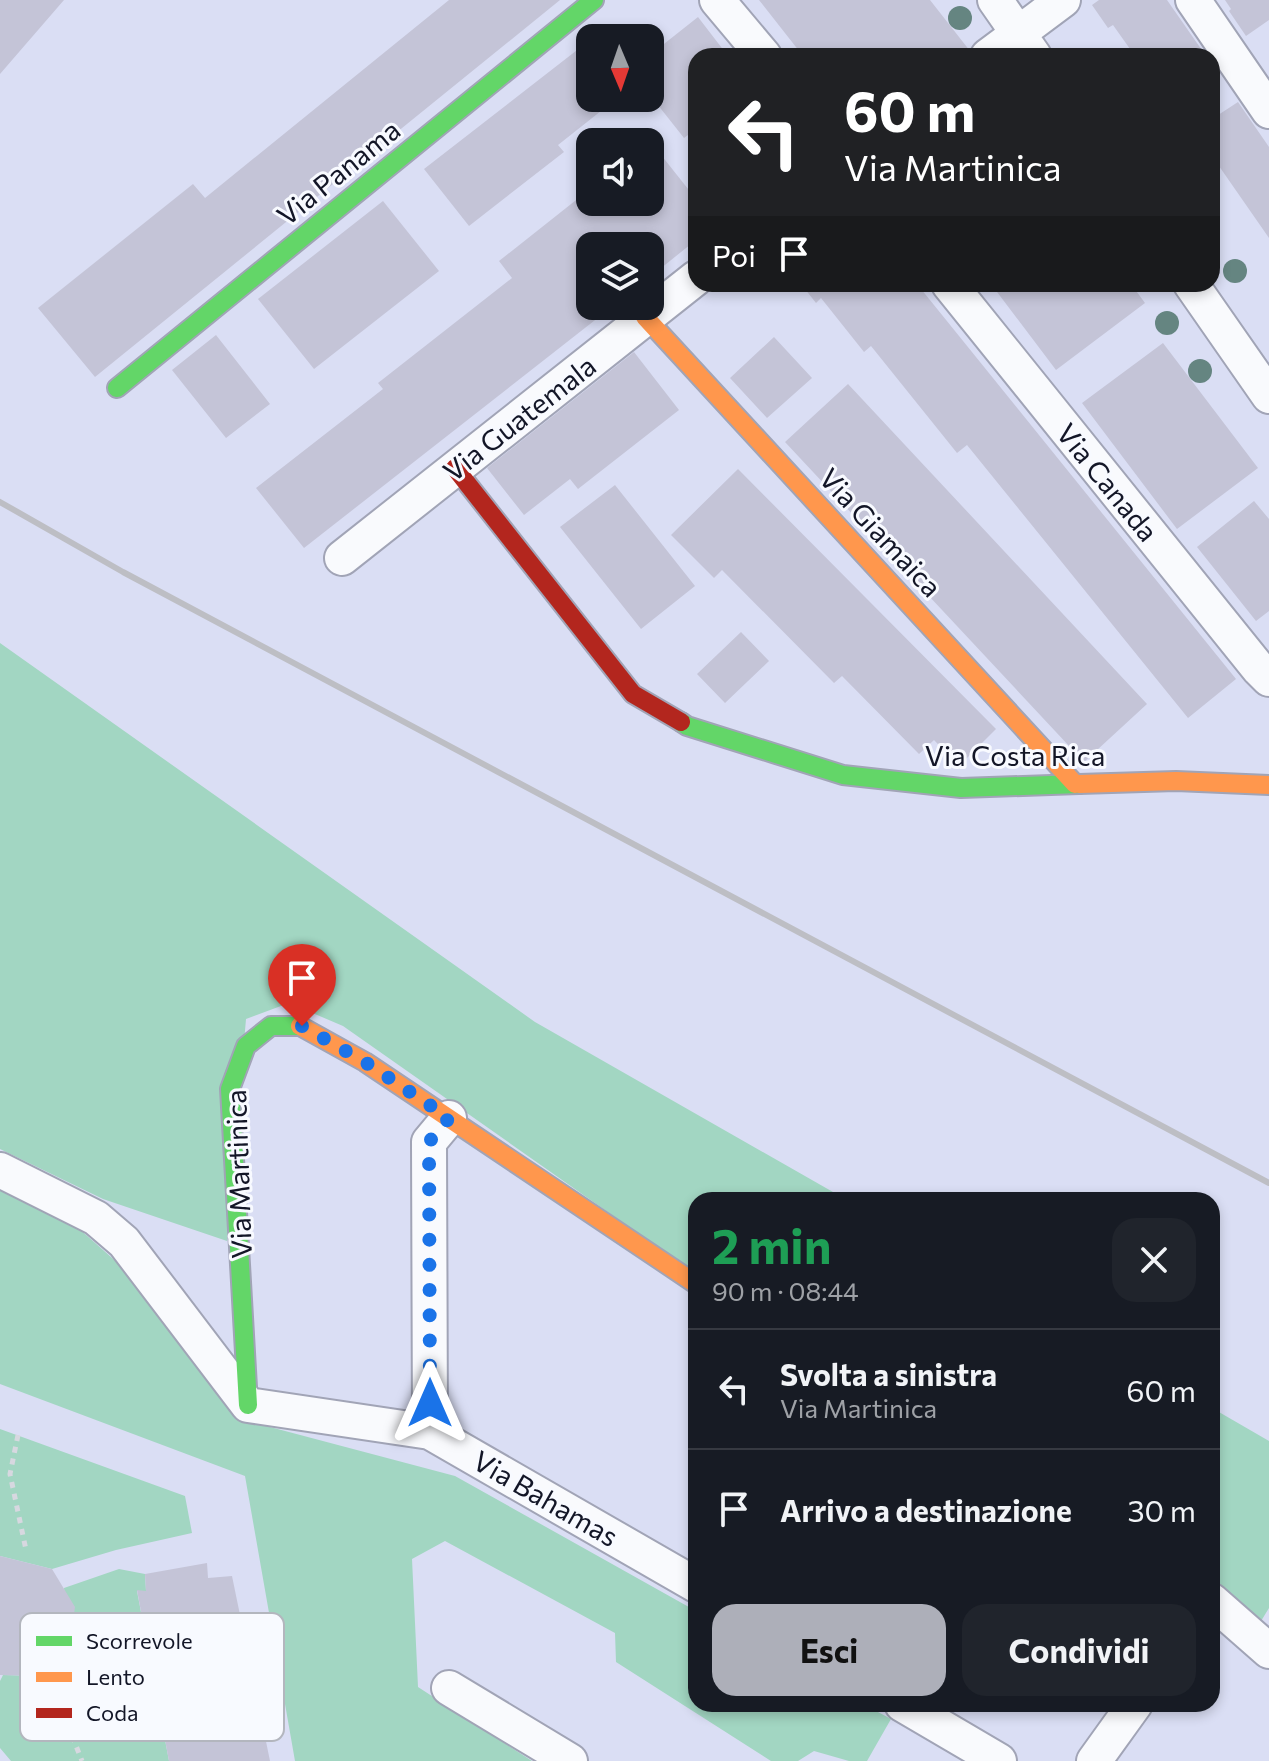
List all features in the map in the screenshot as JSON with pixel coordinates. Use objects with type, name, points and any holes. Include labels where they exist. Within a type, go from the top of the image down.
[{"type":"street","name":"Via Panama","points":[[117,388],[594,0]]},
{"type":"street","points":[[717,0],[757,48]]},
{"type":"street","points":[[995,0],[1026,45],[1063,0]]},
{"type":"street","points":[[1193,0],[1269,111]]},
{"type":"street","name":"Via Guatemala","points":[[664,302],[688,284]]},
{"type":"street","name":"Via Canada","points":[[955,292],[1269,679]]},
{"type":"street","points":[[1197,292],[1268,393]]},
{"type":"street","name":"Via Guatemala","points":[[342,558],[641,320]]},
{"type":"street","name":"Via Giamaica","points":[[648,320],[1075,784]]},
{"type":"street","name":"Via Costa Rica","points":[[455,468],[633,694],[687,726],[843,775],[961,788],[1176,781],[1269,785]]},
{"type":"street","name":"Via Martinica","points":[[248,1405],[230,1089],[246,1046],[271,1026],[302,1026],[365,1062],[688,1279]]},
{"type":"street","points":[[430,1432],[429,1142],[449,1118]]},
{"type":"street","points":[[0,1170],[96,1218],[124,1242],[248,1405]]},
{"type":"street","name":"Via Bahamas","points":[[248,1405],[430,1432],[688,1580]]},
{"type":"street","points":[[1220,1608],[1269,1651]]},
{"type":"street","points":[[449,1688],[570,1761]]},
{"type":"street","points":[[916,1712],[999,1761]]},
{"type":"street","points":[[1094,1761],[1129,1712]]},
{"type":"path","points":[[18,1435],[10,1474],[26,1550]]},
{"type":"path","points":[[74,1741],[82,1761]]},
{"type":"green space","points":[[0,643],[535,1022],[833,1192],[688,1192],[688,1268],[343,1026],[289,1003],[246,1019],[227,1241],[103,1199],[0,1149]]},
{"type":"green space","points":[[0,1190],[76,1226],[129,1273],[270,1427],[455,1476],[688,1607],[688,1708],[616,1662],[615,1633],[445,1541],[412,1559],[418,1687],[532,1761],[295,1761],[284,1698],[284,1613],[269,1613],[245,1476],[0,1384]]},
{"type":"green space","points":[[1220,1413],[1269,1441],[1269,1608],[1258,1626],[1220,1592]]},
{"type":"green space","points":[[0,1429],[185,1496],[192,1533],[116,1550],[52,1569],[0,1556]]},
{"type":"green space","points":[[119,1569],[145,1574],[146,1591],[137,1591],[141,1613],[66,1613],[64,1588]]},
{"type":"green space","points":[[3,1675],[20,1675],[20,1741],[165,1741],[169,1761],[11,1761],[0,1748],[0,1681]]},
{"type":"green space","points":[[694,1712],[878,1712],[891,1719],[867,1761],[849,1761],[814,1751],[798,1761],[771,1761]]},
{"type":"building","points":[[0,0],[64,0],[0,74]]},
{"type":"building","points":[[449,0],[560,0],[95,377],[38,308],[193,184],[205,198]]},
{"type":"building","points":[[759,0],[930,0],[968,48],[797,48]]},
{"type":"building","points":[[1099,0],[1167,0],[1200,48],[1129,48],[1113,25],[1108,28],[1092,5]]},
{"type":"building","points":[[1225,0],[1269,0],[1269,20],[1246,36]]},
{"type":"building","points":[[698,17],[722,48],[688,48],[688,135],[684,138],[663,112],[664,44]]},
{"type":"building","points":[[576,51],[576,112],[600,112],[558,145],[564,152],[469,226],[424,169]]},
{"type":"building","points":[[1238,102],[1269,147],[1269,238],[1220,168],[1220,114]]},
{"type":"building","points":[[664,159],[688,189],[688,246],[664,266],[664,232],[576,232],[576,320],[595,320],[304,548],[256,488],[383,389],[378,383],[512,278],[499,261],[576,200],[576,216],[664,216]]},
{"type":"building","points":[[383,201],[439,271],[314,369],[258,299]]},
{"type":"building","points":[[807,292],[923,292],[1236,679],[1188,718],[967,445],[957,453],[871,346],[864,352],[821,298],[816,303]]},
{"type":"building","points":[[997,292],[1137,292],[1145,303],[1056,370]]},
{"type":"building","points":[[216,335],[270,404],[226,438],[172,370]]},
{"type":"building","points":[[774,337],[812,378],[767,418],[730,378]]},
{"type":"building","points":[[1163,343],[1258,468],[1177,529],[1082,403]]},
{"type":"building","points":[[634,352],[679,410],[578,489],[570,479],[524,515],[487,468]]},
{"type":"building","points":[[848,384],[1147,704],[1084,762],[785,442]]},
{"type":"building","points":[[738,469],[996,729],[959,766],[934,740],[919,754],[842,676],[834,683],[722,570],[714,578],[671,535]]},
{"type":"building","points":[[615,485],[695,586],[641,629],[560,527]]},
{"type":"building","points":[[1254,501],[1269,519],[1269,611],[1256,621],[1197,547]]},
{"type":"building","points":[[741,632],[769,661],[725,703],[697,674]]},
{"type":"building","points":[[0,1556],[52,1569],[75,1607],[74,1613],[20,1613],[20,1676],[0,1675]]},
{"type":"building","points":[[207,1563],[208,1578],[232,1576],[240,1613],[141,1613],[137,1590],[146,1591],[145,1574]]},
{"type":"building","points":[[165,1741],[266,1741],[270,1761],[169,1761]]},
{"type":"railway","points":[[0,502],[123,572],[1269,1183]]},
{"type":"traffic: fast","points":[[117,388],[594,0]]},
{"type":"traffic: fast","points":[[681,722],[843,775],[961,788],[1079,784]]},
{"type":"traffic: fast","points":[[248,1405],[230,1089],[246,1046],[271,1026],[300,1026]]},
{"type":"traffic: slow","points":[[648,320],[1075,784]]},
{"type":"traffic: slow","points":[[1079,784],[1176,781],[1269,785]]},
{"type":"traffic: slow","points":[[300,1026],[365,1062],[688,1279]]},
{"type":"traffic: jam","points":[[455,468],[633,694],[681,722]]},
{"type":"route","points":[[302,1026],[365,1062],[449,1118],[429,1142],[430,1403]]}]
